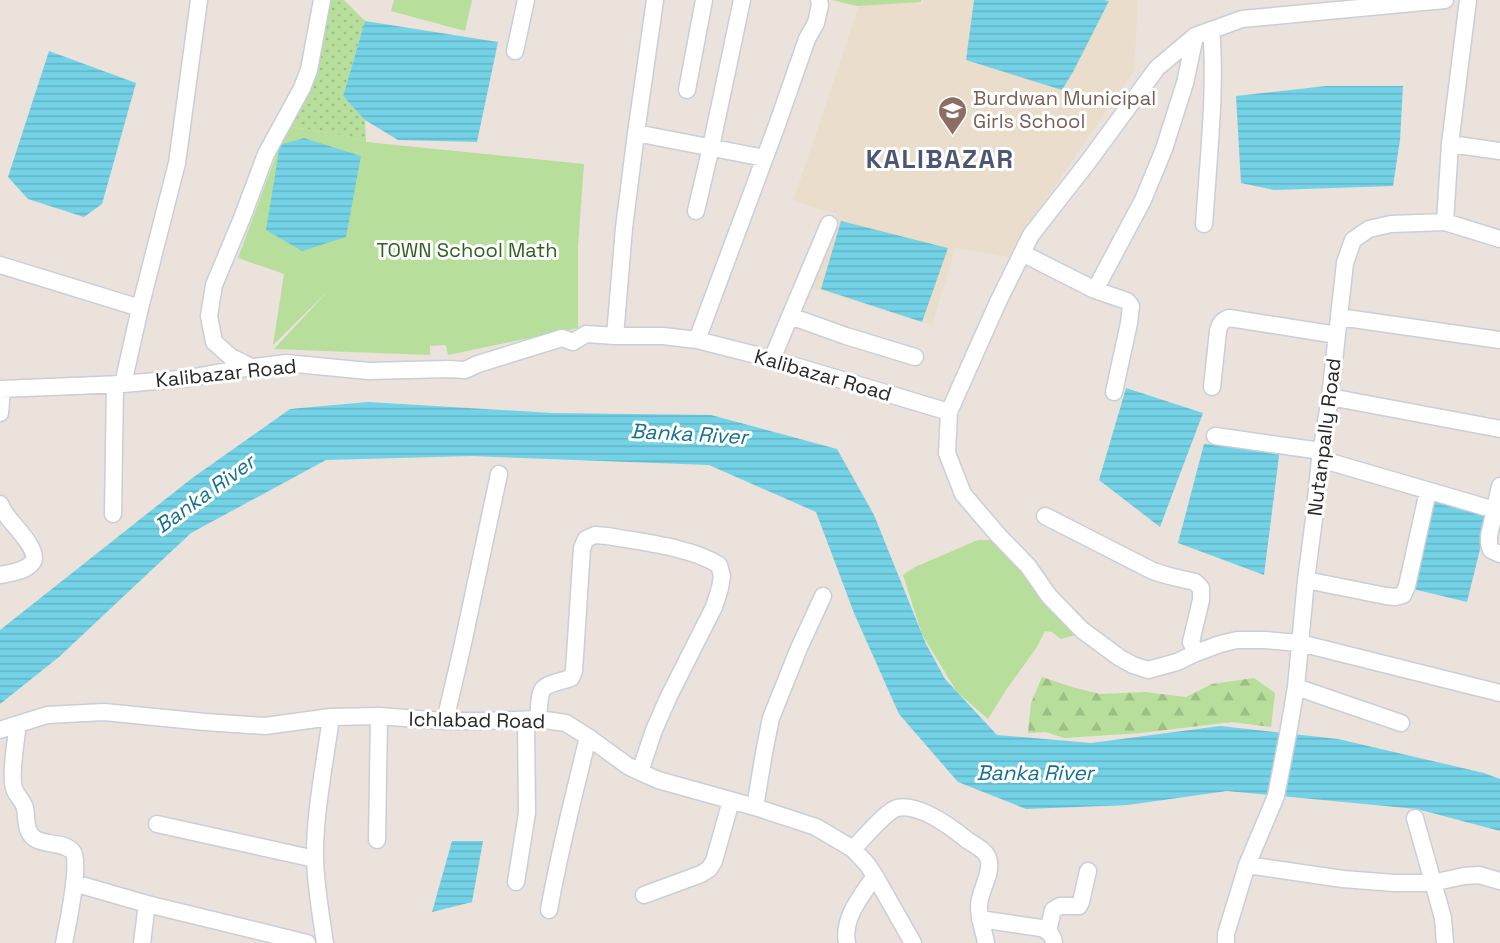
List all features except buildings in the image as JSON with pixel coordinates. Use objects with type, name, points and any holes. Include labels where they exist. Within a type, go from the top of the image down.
[{"type":"street","points":[[113,514],[119,384],[177,163],[199,0]]},
{"type":"street","points":[[251,367],[231,357],[214,342],[209,316],[214,285],[266,154],[302,88],[309,70],[322,0]]},
{"type":"street","points":[[515,51],[526,0]]},
{"type":"street","points":[[615,336],[624,228],[655,0]]},
{"type":"street","points":[[687,90],[704,0]]},
{"type":"street","points":[[696,211],[742,0]]},
{"type":"street","points":[[697,340],[807,39],[816,23],[819,0]]},
{"type":"street","points":[[1445,0],[1340,4],[1242,19],[1203,33],[1156,68],[1088,162],[1031,235],[949,412],[947,453],[963,494],[1028,566],[1049,596],[1082,630],[1133,665],[1148,670],[1177,662],[1220,644],[1237,640],[1265,640],[1300,643],[1500,693]]},
{"type":"street","points":[[1445,222],[1450,144],[1468,0]]},
{"type":"street","points":[[1203,33],[1214,52],[1204,224]]},
{"type":"street","points":[[1095,290],[1143,200],[1164,149],[1203,33]]},
{"type":"street","points":[[636,133],[764,158]]},
{"type":"street","points":[[1450,144],[1500,151]]},
{"type":"street","name":"Nutanpally Road","points":[[1226,943],[1226,934],[1247,865],[1276,796],[1288,734],[1296,687],[1306,580],[1330,397],[1344,262],[1353,240],[1369,229],[1390,224],[1445,222],[1500,239]]},
{"type":"street","points":[[772,359],[829,224]]},
{"type":"street","points":[[1022,253],[1095,290],[1127,301],[1131,306],[1114,392]]},
{"type":"street","points":[[0,265],[140,308]]},
{"type":"street","points":[[790,316],[915,357]]},
{"type":"street","points":[[1339,317],[1500,340]]},
{"type":"street","points":[[1212,387],[1218,331],[1224,320],[1229,318],[1337,335]]},
{"type":"street","name":"Kalibazar Road","points":[[1,389],[119,384],[189,378],[286,363],[368,371],[465,370],[562,338],[573,342],[586,334],[663,336],[697,340],[772,359],[949,412]]},
{"type":"street","points":[[0,413],[1,389]]},
{"type":"street","points":[[1330,397],[1500,429]]},
{"type":"street","points":[[1215,436],[1321,455],[1428,491],[1495,510]]},
{"type":"street","points":[[445,721],[499,474]]},
{"type":"street","points":[[1500,486],[1489,536],[1491,550],[1500,554]]},
{"type":"street","points":[[1306,580],[1386,597],[1403,595],[1428,491]]},
{"type":"street","points":[[0,504],[6,516],[28,543],[34,556],[34,561],[19,571],[0,575]]},
{"type":"street","points":[[1045,516],[1153,571],[1195,582],[1201,588],[1201,600],[1191,642],[1196,653]]},
{"type":"street","points":[[516,882],[526,813],[532,719],[543,687],[571,678],[574,671],[582,548],[586,539],[595,535],[686,551],[719,565],[722,576],[714,607],[669,696],[654,730],[640,772]]},
{"type":"street","points":[[755,807],[771,718],[823,596]]},
{"type":"street","points":[[1296,687],[1401,723]]},
{"type":"street","name":"Ichlabad Road","points":[[0,730],[47,715],[104,711],[265,726],[331,717],[379,716],[485,722],[532,719],[566,723],[628,766],[658,780],[816,827],[853,849],[867,864],[913,943]]},
{"type":"street","points":[[377,840],[379,716]]},
{"type":"street","points":[[325,943],[315,860],[316,827],[331,717]]},
{"type":"street","points":[[18,724],[12,781],[14,791],[24,805],[28,830],[37,840],[66,847],[73,852],[76,860],[64,943]]},
{"type":"street","points":[[549,910],[561,846],[588,737]]},
{"type":"street","points":[[644,894],[690,879],[709,869],[714,861],[731,801]]},
{"type":"street","points":[[853,849],[890,812],[898,808],[910,808],[929,815],[950,827],[987,854],[989,871],[980,896],[979,907],[986,943]]},
{"type":"street","points":[[1414,818],[1443,918],[1445,943]]},
{"type":"street","points":[[157,824],[315,860]]},
{"type":"street","points":[[1247,865],[1343,879],[1394,883],[1432,883],[1479,875],[1500,881]]},
{"type":"street","points":[[1051,937],[1053,910],[1060,906],[1078,906],[1088,871]]},
{"type":"street","points":[[847,943],[847,926],[851,913],[874,876]]},
{"type":"street","points":[[74,883],[260,938],[308,943]]},
{"type":"street","points":[[142,943],[147,904]]},
{"type":"street","points":[[980,919],[1041,928],[1051,937]]},
{"type":"shaded area","name":"Burdwan Municipal Girls School","points":[[861,0],[902,0],[923,5],[925,0],[1138,0],[1134,71],[1021,235],[1009,257],[955,248],[932,325],[808,287],[836,214],[793,201]]},
{"type":"green space","points":[[322,0],[344,0],[365,21],[343,96],[365,120],[366,142],[346,136],[287,126]]},
{"type":"green space","points":[[394,0],[472,0],[465,31],[391,11]]},
{"type":"green space","points":[[832,0],[921,0],[921,2],[857,6]]},
{"type":"green space","name":"TOWN School Math","points":[[287,126],[346,136],[366,142],[584,164],[578,246],[578,328],[448,355],[446,345],[430,346],[430,355],[274,349],[329,290],[273,345],[284,274],[238,258]]},
{"type":"green space","points":[[978,540],[997,540],[1076,635],[1061,639],[1052,632],[1045,631],[1037,647],[988,719],[957,692],[922,634],[903,575],[915,567]]},
{"type":"green space","points":[[1042,677],[1100,694],[1145,692],[1186,697],[1212,684],[1254,678],[1275,693],[1271,727],[1232,722],[1141,733],[1064,738],[1046,732],[1028,733],[1031,703]]},
{"type":"water","points":[[974,0],[1109,1],[1062,90],[966,60]]},
{"type":"water","points":[[365,21],[498,42],[477,142],[398,140],[365,120],[343,96]]},
{"type":"water","points":[[49,51],[136,83],[102,204],[84,217],[28,199],[8,177]]},
{"type":"water","points":[[1326,86],[1403,86],[1400,140],[1393,186],[1274,190],[1241,183],[1236,96]]},
{"type":"water","points":[[304,138],[361,156],[346,237],[302,251],[266,230],[280,145]]},
{"type":"water","points":[[841,221],[948,248],[922,322],[821,289]]},
{"type":"water","points":[[1126,388],[1203,413],[1160,527],[1099,480]]},
{"type":"water","name":"Banka River","points":[[368,402],[552,413],[711,415],[837,449],[874,515],[926,644],[945,679],[997,735],[1091,743],[1220,726],[1338,739],[1484,773],[1500,779],[1500,831],[1417,809],[1227,791],[1128,805],[1026,809],[958,782],[899,714],[854,613],[816,512],[709,465],[471,456],[326,460],[191,533],[59,657],[0,704],[0,630],[191,479],[290,409]]},
{"type":"water","points":[[1204,444],[1280,448],[1264,575],[1178,543]]},
{"type":"water","points":[[1435,498],[1488,517],[1467,602],[1413,589]]},
{"type":"water","points":[[452,841],[483,841],[472,902],[432,912]]},
{"type":"place","name":"Burdwan Municipal Girls School","points":[[952,136]]},
{"type":"district","name":"KALIBAZAR","points":[[940,159]]}]
